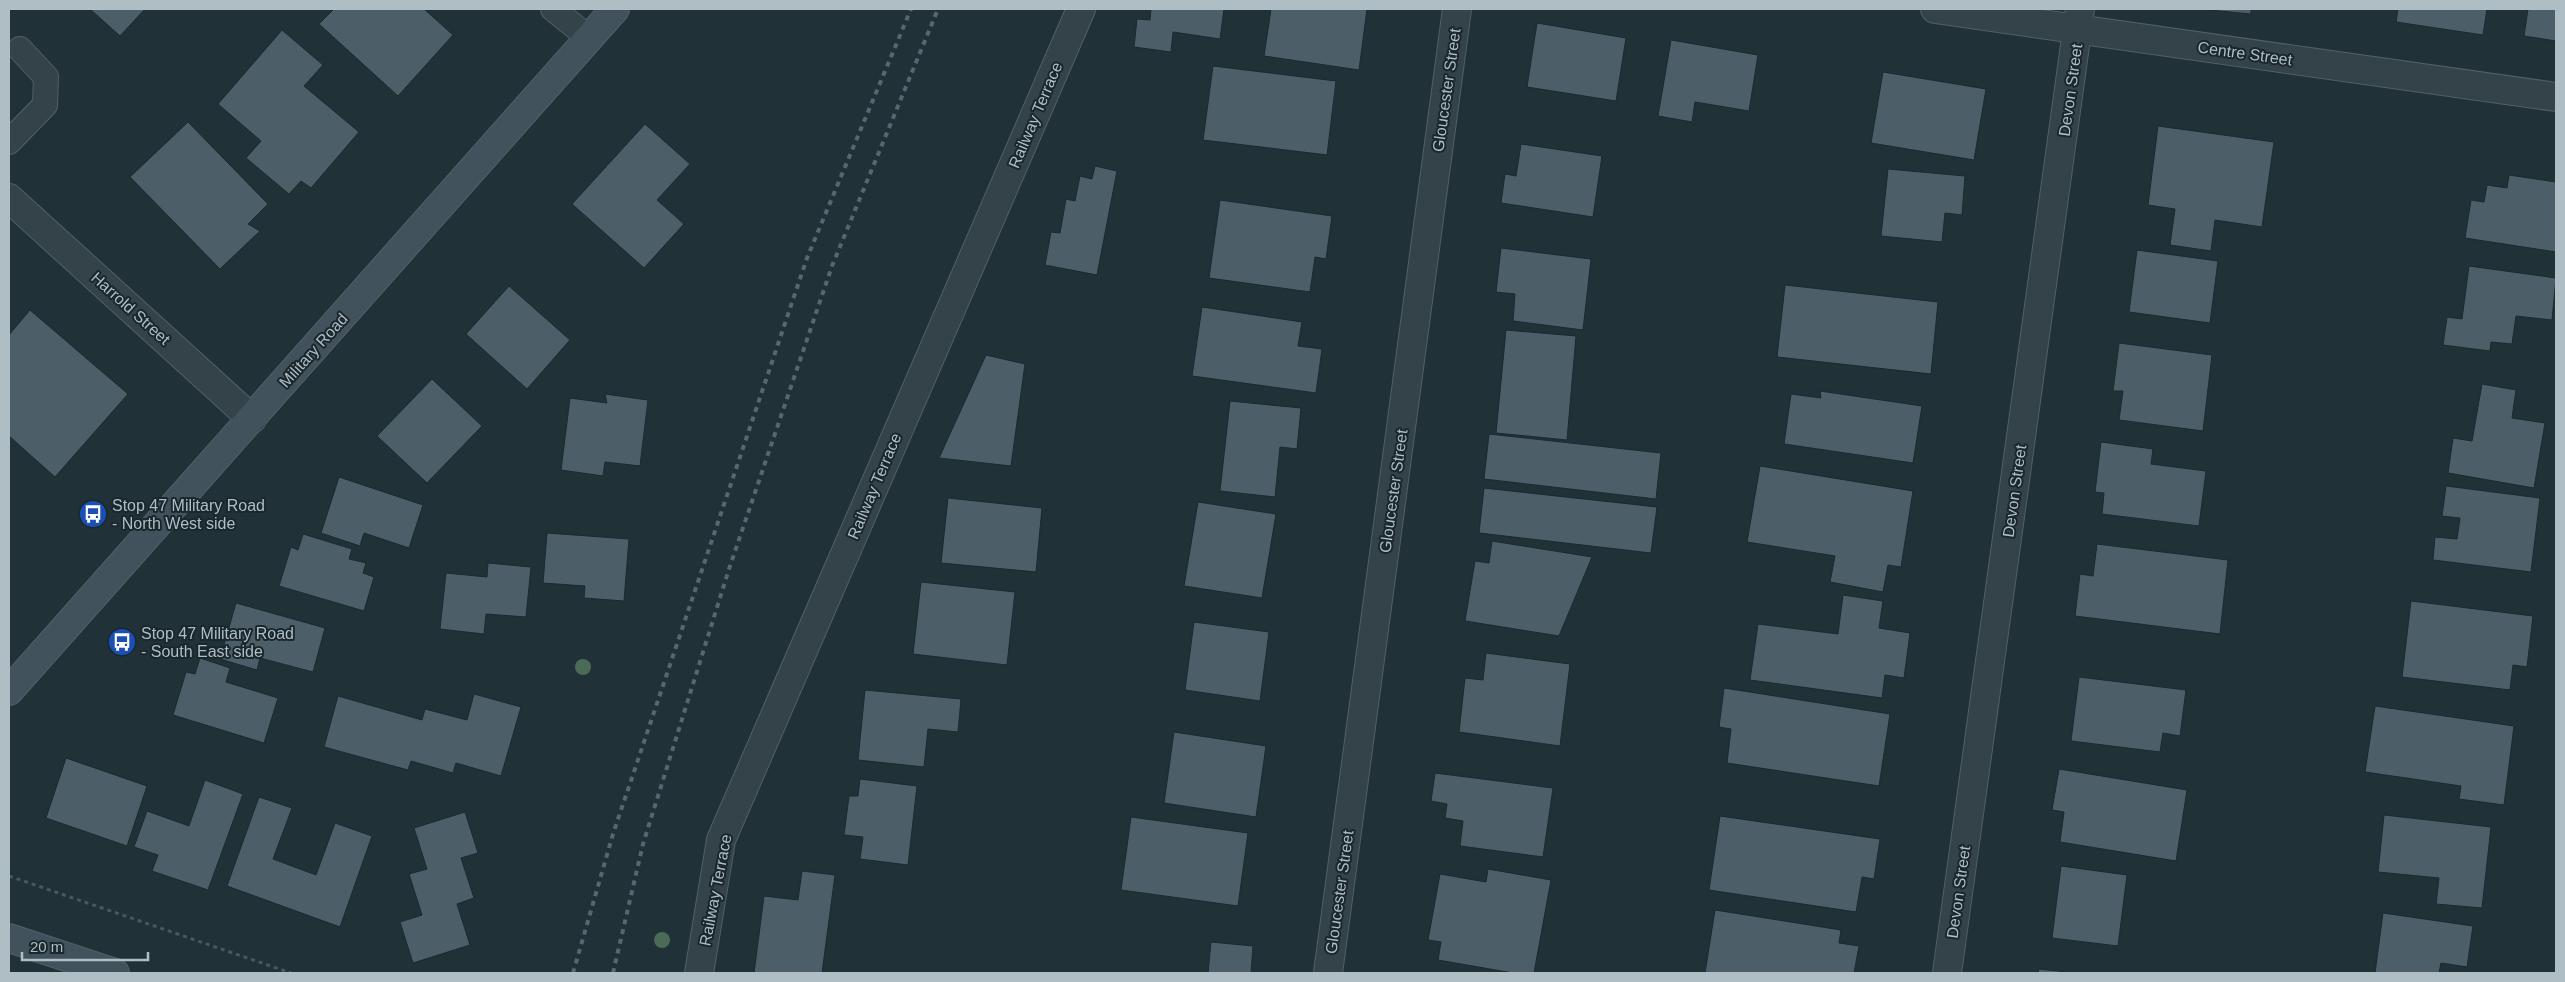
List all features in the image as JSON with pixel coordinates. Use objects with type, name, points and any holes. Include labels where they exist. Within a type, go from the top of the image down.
[{"type":"main road","name":"Military Road","points":[[9,691],[615,9]]},
{"type":"main road","points":[[11,937],[115,973]]},
{"type":"street","name":"Railway Terrace","points":[[699,973],[721,840],[1081,9]]},
{"type":"street","name":"Gloucester Street","points":[[1328,973],[1457,9]]},
{"type":"street","name":"Centre Street","points":[[1935,9],[2079,19],[2556,97]]},
{"type":"street","name":"Devon Street","points":[[1947,973],[2079,19]]},
{"type":"street","name":"Harrold Street","points":[[9,198],[252,419]]},
{"type":"lane","points":[[553,9],[589,38]]},
{"type":"lane","points":[[9,142],[45,105],[46,77],[20,49]]},
{"type":"path","points":[[9,876],[291,973]]},
{"type":"building","points":[[90,9],[145,9],[120,36]]},
{"type":"building","points":[[334,9],[424,9],[453,35],[398,96],[319,24]]},
{"type":"building","points":[[1151,9],[1224,9],[1220,39],[1173,32],[1171,52],[1134,47],[1137,19],[1150,20]]},
{"type":"building","points":[[1271,9],[1367,9],[1359,70],[1264,56]]},
{"type":"building","points":[[2199,9],[2251,9],[2251,14]]},
{"type":"building","points":[[2398,9],[2487,9],[2483,35],[2396,22]]},
{"type":"building","points":[[2528,9],[2556,9],[2556,41],[2524,36]]},
{"type":"building","points":[[1537,23],[1626,38],[1616,101],[1527,87]]},
{"type":"building","points":[[282,30],[323,65],[304,86],[359,132],[311,188],[301,181],[289,194],[246,158],[261,141],[218,104]]},
{"type":"building","points":[[1671,40],[1758,55],[1749,111],[1695,102],[1692,122],[1658,116]]},
{"type":"building","points":[[1213,66],[1336,81],[1327,155],[1203,140]]},
{"type":"building","points":[[1883,72],[1986,89],[1974,160],[1871,143]]},
{"type":"building","points":[[188,122],[268,204],[248,224],[260,231],[220,269],[130,177]]},
{"type":"building","points":[[645,124],[690,164],[657,200],[684,224],[644,268],[572,204]]},
{"type":"building","points":[[2158,126],[2274,142],[2262,227],[2215,220],[2211,251],[2170,245],[2175,209],[2148,205]]},
{"type":"building","points":[[1521,144],[1602,156],[1593,217],[1501,203],[1505,174],[1516,176]]},
{"type":"building","points":[[1095,166],[1117,171],[1097,275],[1045,265],[1051,232],[1060,233],[1066,199],[1075,201],[1080,176],[1092,179]]},
{"type":"building","points":[[1888,169],[1965,176],[1962,215],[1945,213],[1942,242],[1881,236]]},
{"type":"building","points":[[2509,175],[2556,182],[2556,252],[2465,238],[2471,200],[2484,202],[2487,185],[2507,188]]},
{"type":"building","points":[[1220,200],[1332,216],[1326,259],[1315,257],[1310,292],[1209,278]]},
{"type":"building","points":[[1501,248],[1591,259],[1583,330],[1513,321],[1515,294],[1496,292]]},
{"type":"building","points":[[2137,250],[2218,261],[2210,323],[2129,312]]},
{"type":"building","points":[[2469,266],[2556,278],[2552,320],[2516,316],[2512,344],[2491,342],[2490,351],[2443,345],[2447,317],[2462,319]]},
{"type":"building","points":[[1785,285],[1938,302],[1931,374],[1777,357]]},
{"type":"building","points":[[509,286],[570,340],[527,389],[466,334]]},
{"type":"building","points":[[1202,307],[1302,322],[1298,346],[1322,349],[1316,393],[1192,376]]},
{"type":"building","points":[[30,310],[128,394],[55,477],[9,436],[9,335]]},
{"type":"building","points":[[1506,330],[1576,336],[1567,440],[1496,433]]},
{"type":"building","points":[[2119,343],[2212,355],[2203,431],[2119,420],[2123,391],[2113,391]]},
{"type":"building","points":[[986,355],[1025,364],[1011,466],[939,458]]},
{"type":"building","points":[[432,379],[482,426],[427,483],[377,436]]},
{"type":"building","points":[[2482,384],[2516,390],[2512,418],[2545,423],[2534,488],[2448,473],[2453,438],[2472,441]]},
{"type":"building","points":[[1820,391],[1922,406],[1913,463],[1784,444],[1791,394],[1821,398]]},
{"type":"building","points":[[605,394],[648,400],[640,466],[605,462],[603,476],[561,470],[570,398],[607,403]]},
{"type":"building","points":[[1230,401],[1301,408],[1297,449],[1280,447],[1275,497],[1220,491]]},
{"type":"building","points":[[1489,434],[1661,453],[1656,499],[1484,479]]},
{"type":"building","points":[[2101,442],[2153,449],[2151,464],[2206,471],[2199,526],[2102,514],[2104,493],[2095,492]]},
{"type":"building","points":[[1760,466],[1913,491],[1901,567],[1888,565],[1883,592],[1830,582],[1835,556],[1747,542]]},
{"type":"building","points":[[339,477],[423,505],[409,548],[364,533],[360,546],[321,533]]},
{"type":"building","points":[[2446,486],[2540,498],[2531,572],[2433,560],[2435,537],[2457,539],[2460,518],[2442,516]]},
{"type":"building","points":[[1484,488],[1657,507],[1651,553],[1479,533]]},
{"type":"building","points":[[948,498],[1042,508],[1036,572],[941,563]]},
{"type":"building","points":[[1198,502],[1276,514],[1262,598],[1184,586]]},
{"type":"building","points":[[547,533],[629,539],[624,601],[584,598],[585,586],[543,583]]},
{"type":"building","points":[[303,534],[352,549],[349,559],[366,563],[363,573],[374,577],[364,611],[279,586],[291,547],[298,550]]},
{"type":"building","points":[[1492,541],[1592,557],[1559,636],[1465,621],[1475,561],[1489,563]]},
{"type":"building","points":[[2097,544],[2228,560],[2220,634],[2075,616],[2080,574],[2093,576]]},
{"type":"building","points":[[488,563],[531,567],[526,617],[486,614],[484,634],[440,629],[446,573],[487,577]]},
{"type":"building","points":[[921,582],[1015,592],[1007,665],[913,654]]},
{"type":"building","points":[[1843,595],[1883,601],[1879,628],[1910,633],[1904,678],[1885,675],[1882,698],[1750,680],[1758,624],[1838,634]]},
{"type":"building","points":[[2411,601],[2533,616],[2527,667],[2513,665],[2510,690],[2402,677]]},
{"type":"building","points":[[236,603],[325,628],[313,672],[260,658],[257,670],[220,659]]},
{"type":"building","points":[[1194,622],[1269,632],[1260,701],[1185,690]]},
{"type":"building","points":[[1486,653],[1570,664],[1560,746],[1459,732],[1465,678],[1483,680]]},
{"type":"building","points":[[200,658],[230,668],[226,682],[278,698],[264,743],[173,715],[186,672],[195,674]]},
{"type":"building","points":[[2079,677],[2186,690],[2180,736],[2163,733],[2160,752],[2071,741]]},
{"type":"building","points":[[1724,688],[1890,714],[1879,786],[1727,763],[1731,729],[1719,727]]},
{"type":"building","points":[[865,690],[961,699],[958,732],[928,729],[924,767],[858,760]]},
{"type":"building","points":[[474,694],[521,707],[501,776],[456,763],[453,773],[411,761],[408,770],[324,747],[338,696],[422,720],[425,709],[467,720]]},
{"type":"building","points":[[2375,706],[2514,726],[2504,805],[2459,799],[2461,786],[2365,772]]},
{"type":"building","points":[[1174,732],[1266,746],[1256,817],[1164,803]]},
{"type":"building","points":[[66,758],[147,786],[127,846],[46,818]]},
{"type":"building","points":[[2059,769],[2187,790],[2176,861],[2060,842],[2064,812],[2052,810]]},
{"type":"building","points":[[1435,773],[1553,788],[1543,857],[1460,846],[1463,821],[1445,818],[1447,804],[1431,801]]},
{"type":"building","points":[[860,779],[917,786],[908,865],[860,859],[863,837],[844,835],[849,796],[858,796]]},
{"type":"building","points":[[205,780],[243,794],[208,890],[152,871],[158,855],[134,847],[147,811],[189,826]]},
{"type":"building","points":[[259,797],[292,808],[273,859],[316,875],[335,823],[372,836],[340,927],[227,886]]},
{"type":"building","points":[[465,812],[478,853],[461,858],[474,898],[457,904],[470,945],[413,963],[400,922],[422,915],[409,874],[427,869],[414,828]]},
{"type":"building","points":[[2384,815],[2491,827],[2482,908],[2436,904],[2439,878],[2378,872]]},
{"type":"building","points":[[1720,816],[1880,839],[1874,879],[1862,877],[1856,912],[1709,890]]},
{"type":"building","points":[[1131,817],[1248,833],[1238,906],[1121,890]]},
{"type":"building","points":[[2061,866],[2127,875],[2118,946],[2052,938]]},
{"type":"building","points":[[1488,869],[1551,880],[1534,973],[1513,973],[1438,960],[1441,942],[1428,940],[1440,874],[1486,882]]},
{"type":"building","points":[[802,871],[835,875],[822,973],[754,973],[764,896],[798,900]]},
{"type":"building","points":[[1715,910],[1841,930],[1839,943],[1859,946],[1854,973],[1705,973]]},
{"type":"building","points":[[2383,913],[2473,926],[2467,967],[2441,963],[2439,973],[2375,973]]},
{"type":"building","points":[[1211,942],[1253,946],[1251,973],[1208,973]]},
{"type":"building","points":[[2039,969],[2076,973],[2038,973]]},
{"type":"railway","points":[[573,973],[613,834],[807,258],[911,9]]},
{"type":"railway","points":[[613,973],[643,844],[729,569],[832,266],[938,9]]},
{"type":"place","name":"Stop 47 Military Road - North West side","points":[[93,514]]},
{"type":"place","name":"Stop 47 Military Road - South East side","points":[[122,642]]}]
